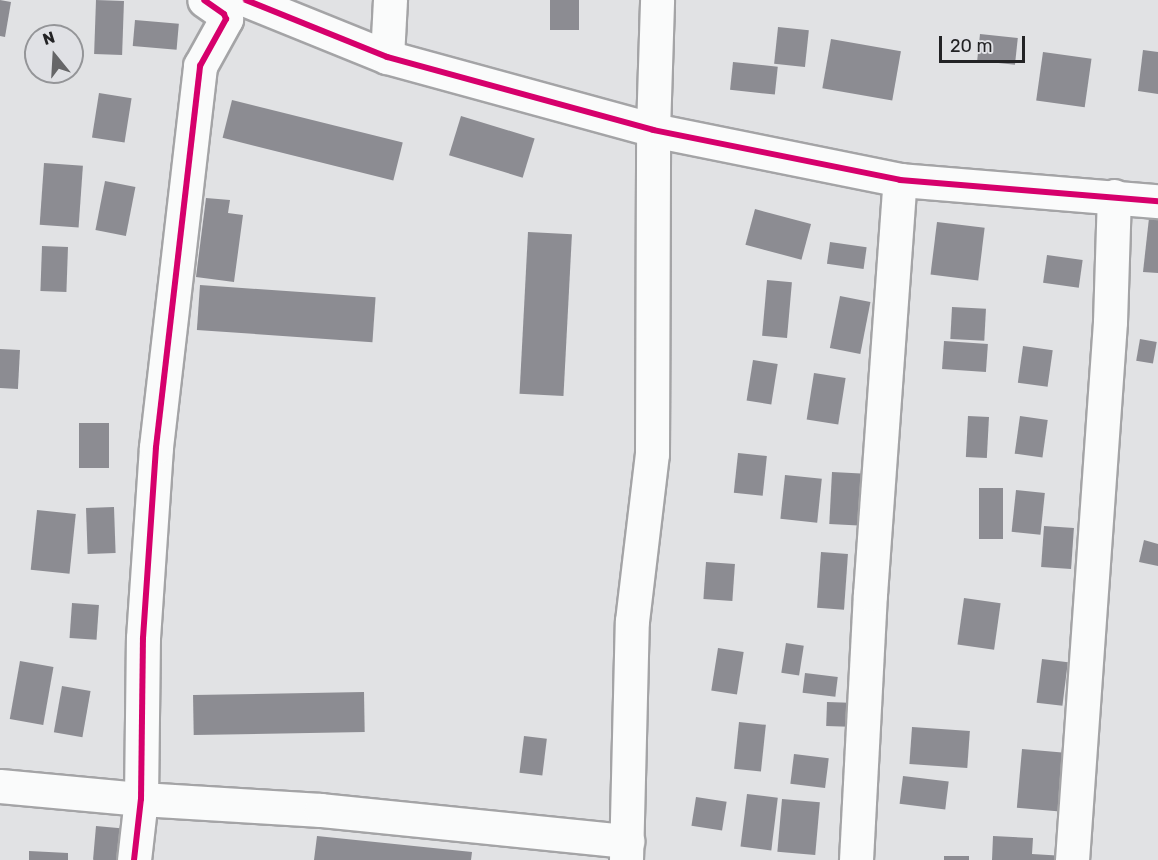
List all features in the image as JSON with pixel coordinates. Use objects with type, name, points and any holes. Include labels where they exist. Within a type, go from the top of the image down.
[{"type":"street","points":[[134,860],[141,799],[143,638],[156,447],[200,66],[226,19],[224,14],[204,0]]},
{"type":"street","points":[[246,0],[387,57],[653,130],[900,180],[1158,201]]},
{"type":"street","points":[[387,57],[390,0]]},
{"type":"street","points":[[0,786],[141,799],[321,810],[626,850],[632,621],[652,454],[653,130],[657,0]]},
{"type":"street","points":[[856,860],[870,594],[900,180]]},
{"type":"street","points":[[1072,860],[1110,322],[1114,196]]},
{"type":"building","points":[[0,0],[11,2],[5,37],[0,36]]},
{"type":"building","points":[[96,0],[124,1],[122,55],[94,54]]},
{"type":"building","points":[[550,0],[579,0],[579,30],[550,30]]},
{"type":"building","points":[[135,20],[179,24],[177,50],[133,46]]},
{"type":"building","points":[[778,27],[809,30],[805,67],[774,64]]},
{"type":"building","points":[[980,34],[1018,38],[1015,65],[977,61]]},
{"type":"building","points":[[831,39],[901,51],[892,101],[822,88]]},
{"type":"building","points":[[1143,50],[1158,52],[1158,94],[1138,91]]},
{"type":"building","points":[[1043,52],[1092,59],[1085,107],[1036,101]]},
{"type":"building","points":[[733,62],[778,67],[775,95],[730,90]]},
{"type":"building","points":[[99,93],[132,98],[125,143],[92,137]]},
{"type":"building","points":[[232,100],[403,143],[393,180],[223,138]]},
{"type":"building","points":[[461,116],[535,139],[523,178],[449,155]]},
{"type":"building","points":[[44,163],[83,166],[79,228],[40,225]]},
{"type":"building","points":[[105,181],[135,187],[126,236],[95,230]]},
{"type":"building","points":[[206,198],[230,200],[228,213],[243,215],[234,282],[196,277]]},
{"type":"building","points":[[755,209],[811,224],[801,260],[745,245]]},
{"type":"building","points":[[1149,218],[1158,219],[1158,273],[1143,272]]},
{"type":"building","points":[[937,222],[985,228],[978,280],[931,275]]},
{"type":"building","points":[[528,232],[572,234],[563,396],[520,394]]},
{"type":"building","points":[[830,242],[867,247],[864,269],[827,264]]},
{"type":"building","points":[[42,246],[68,247],[66,292],[40,291]]},
{"type":"building","points":[[1047,255],[1083,260],[1079,288],[1043,283]]},
{"type":"building","points":[[767,280],[792,282],[787,338],[762,336]]},
{"type":"building","points":[[200,285],[376,297],[372,342],[197,330]]},
{"type":"building","points":[[840,296],[870,302],[860,354],[830,348]]},
{"type":"building","points":[[952,307],[986,309],[984,341],[950,339]]},
{"type":"building","points":[[1140,339],[1157,342],[1153,364],[1136,361]]},
{"type":"building","points":[[944,341],[988,344],[986,372],[942,369]]},
{"type":"building","points":[[1023,346],[1053,350],[1048,387],[1018,383]]},
{"type":"building","points":[[0,349],[20,350],[18,389],[0,388]]},
{"type":"building","points":[[753,360],[778,364],[771,404],[747,400]]},
{"type":"building","points":[[814,373],[846,378],[838,424],[807,419]]},
{"type":"building","points":[[968,416],[989,417],[987,458],[966,457]]},
{"type":"building","points":[[1020,416],[1048,420],[1042,458],[1015,454]]},
{"type":"building","points":[[79,423],[109,423],[109,468],[79,468]]},
{"type":"building","points":[[738,453],[767,456],[763,496],[734,493]]},
{"type":"building","points":[[832,472],[866,474],[863,526],[829,524]]},
{"type":"building","points":[[785,475],[822,479],[817,523],[780,519]]},
{"type":"building","points":[[979,488],[1003,488],[1003,539],[979,539]]},
{"type":"building","points":[[1016,490],[1045,493],[1040,535],[1012,532]]},
{"type":"building","points":[[114,507],[116,553],[88,554],[86,508]]},
{"type":"building","points":[[37,510],[76,514],[70,574],[31,570]]},
{"type":"building","points":[[1044,526],[1074,528],[1071,569],[1041,567]]},
{"type":"building","points":[[1144,540],[1158,544],[1158,566],[1139,562]]},
{"type":"building","points":[[821,552],[848,554],[844,610],[817,608]]},
{"type":"building","points":[[706,562],[735,564],[732,601],[703,599]]},
{"type":"building","points":[[964,598],[1001,603],[994,650],[957,645]]},
{"type":"building","points":[[72,603],[99,605],[96,640],[70,638]]},
{"type":"building","points":[[786,643],[804,646],[799,675],[781,673]]},
{"type":"building","points":[[718,648],[744,652],[737,695],[711,690]]},
{"type":"building","points":[[1042,659],[1068,662],[1062,706],[1037,703]]},
{"type":"building","points":[[20,661],[53,667],[43,725],[10,719]]},
{"type":"building","points":[[805,673],[838,677],[835,697],[803,693]]},
{"type":"building","points":[[62,686],[91,691],[82,737],[54,732]]},
{"type":"building","points":[[364,692],[365,732],[194,735],[193,695]]},
{"type":"building","points":[[827,702],[857,703],[856,727],[826,726]]},
{"type":"building","points":[[739,722],[766,725],[761,772],[734,769]]},
{"type":"building","points":[[912,727],[970,731],[967,768],[909,764]]},
{"type":"building","points":[[524,736],[547,739],[542,776],[519,773]]},
{"type":"building","points":[[1022,749],[1068,753],[1063,812],[1017,808]]},
{"type":"building","points":[[794,754],[829,758],[825,788],[790,784]]},
{"type":"building","points":[[903,776],[949,782],[945,809],[900,804]]},
{"type":"building","points":[[747,794],[778,798],[771,850],[741,847]]},
{"type":"building","points":[[696,797],[727,802],[722,830],[691,826]]},
{"type":"building","points":[[782,799],[820,802],[815,855],[777,852]]},
{"type":"building","points":[[96,826],[129,829],[126,860],[93,860]]},
{"type":"building","points":[[317,836],[472,852],[471,860],[314,860]]},
{"type":"building","points":[[993,836],[1033,838],[1032,854],[1065,856],[1064,860],[992,860]]},
{"type":"building","points":[[29,851],[68,853],[68,860],[29,860]]},
{"type":"building","points":[[944,856],[969,856],[969,860],[944,860]]},
{"type":"cycle path","points":[[134,860],[141,799],[143,638],[156,447],[200,66],[226,19],[224,14],[204,0]]},
{"type":"cycle path","points":[[246,0],[387,57],[653,130],[900,180],[1158,201]]}]
